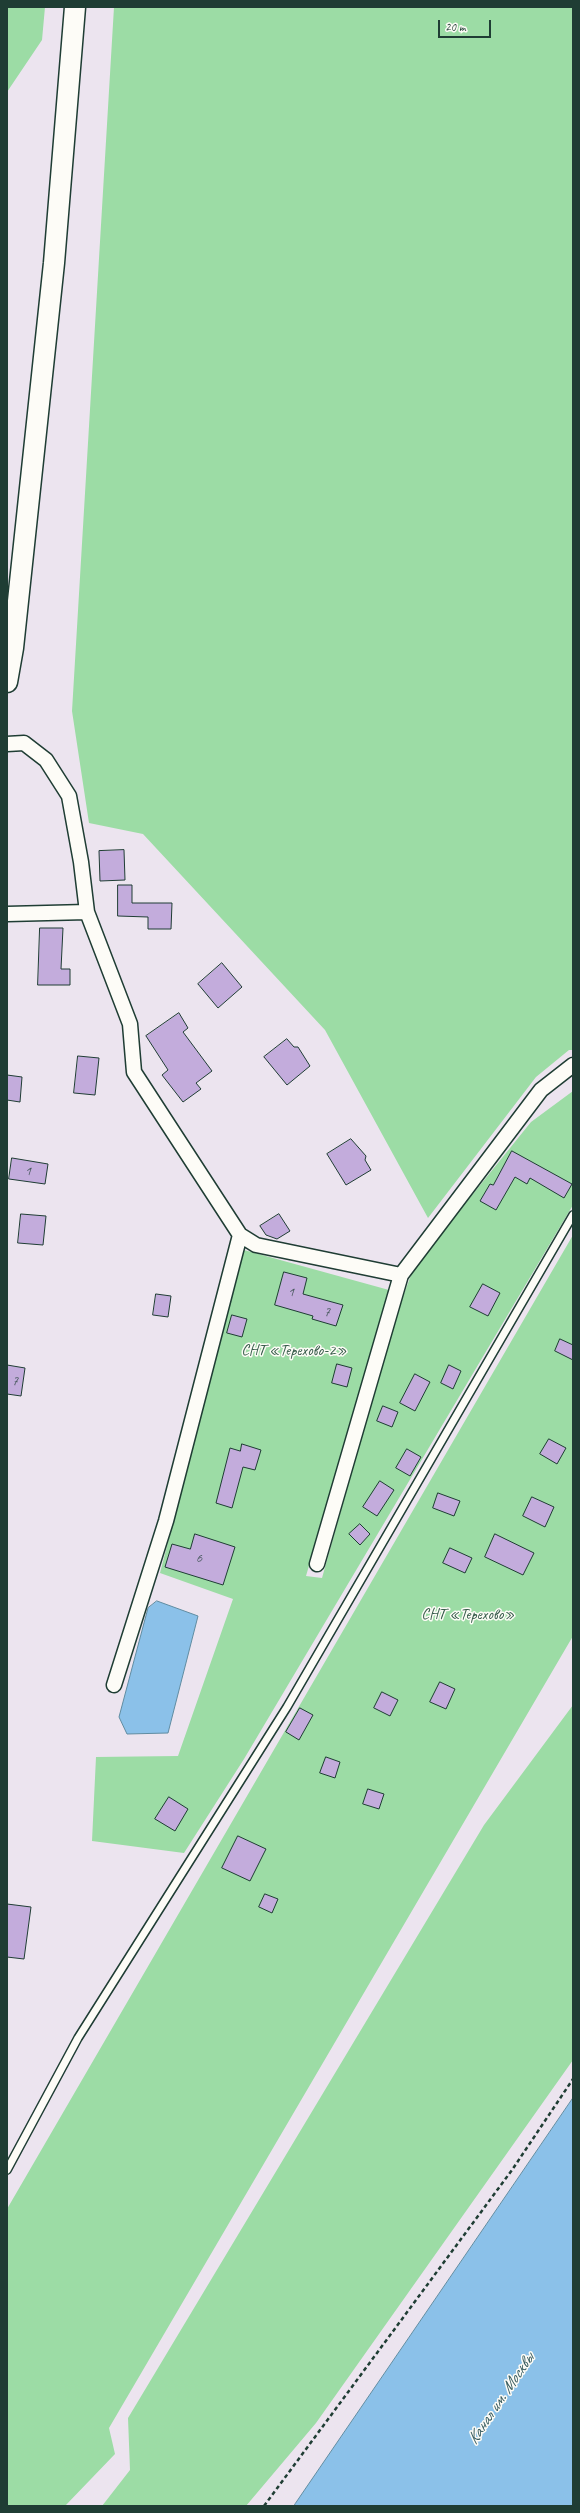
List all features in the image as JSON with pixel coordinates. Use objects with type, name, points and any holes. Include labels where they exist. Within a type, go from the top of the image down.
[{"type":"main road","points":[[7,682],[14,640],[54,263],[75,7]]},
{"type":"street","points":[[7,744],[24,743],[46,760],[69,796],[88,912],[130,1024],[134,1072],[240,1235],[256,1245],[401,1275]]},
{"type":"street","points":[[7,914],[88,912]]},
{"type":"street","points":[[317,1564],[401,1275],[541,1090],[573,1064]]},
{"type":"street","points":[[114,1685],[166,1520],[240,1235]]},
{"type":"lane","points":[[7,2170],[78,2038],[287,1707],[573,1215]]},
{"type":"path","points":[[264,2506],[512,2170],[573,2079]]},
{"type":"green space","points":[[7,7],[45,7],[42,40],[7,92]]},
{"type":"green space","points":[[114,7],[573,7],[573,1050],[569,1050],[536,1077],[428,1218],[325,1030],[143,834],[89,823],[72,711]]},
{"type":"green space","name":"СНТ «Терехово-2»","points":[[573,1091],[573,1205],[244,1759],[184,1853],[92,1841],[96,1757],[178,1756],[233,1599],[160,1573],[244,1250],[389,1290],[306,1576],[322,1578],[395,1318],[414,1267],[531,1122]]},
{"type":"green space","name":"СНТ «Терехово»","points":[[573,1235],[573,1636],[109,2428],[115,2454],[65,2506],[7,2506],[7,2209]]},
{"type":"green space","points":[[573,1705],[573,2060],[316,2423],[246,2506],[102,2506],[130,2470],[128,2418],[484,1825]]},
{"type":"water","points":[[157,1601],[198,1616],[168,1733],[127,1734],[119,1717],[148,1608]]},
{"type":"water","name":"Канал им. Москвы","points":[[573,2098],[573,2506],[294,2506],[295,2504]]},
{"type":"building","points":[[124,850],[125,880],[100,881],[99,851]]},
{"type":"building","points":[[118,885],[132,885],[132,903],[172,903],[171,929],[148,929],[148,917],[118,916]]},
{"type":"building","points":[[40,928],[63,928],[61,969],[70,969],[70,985],[38,985]]},
{"type":"building","points":[[222,963],[242,987],[218,1008],[198,984]]},
{"type":"building","points":[[179,1013],[188,1028],[183,1032],[212,1071],[196,1083],[201,1089],[183,1102],[162,1075],[168,1070],[146,1036]]},
{"type":"building","points":[[287,1039],[294,1047],[298,1047],[310,1066],[287,1085],[264,1057]]},
{"type":"building","points":[[78,1056],[99,1058],[95,1095],[74,1093]]},
{"type":"building","points":[[7,1075],[22,1077],[20,1102],[7,1100]]},
{"type":"building","points":[[351,1139],[366,1156],[365,1160],[371,1170],[346,1185],[327,1154]]},
{"type":"building","points":[[512,1151],[572,1184],[564,1198],[530,1178],[527,1184],[515,1177],[496,1210],[480,1201],[490,1184],[493,1185]]},
{"type":"building","points":[[12,1158],[48,1164],[45,1184],[9,1179]]},
{"type":"building","points":[[21,1214],[46,1216],[43,1245],[18,1243]]},
{"type":"building","points":[[279,1214],[290,1231],[277,1239],[266,1235],[260,1226]]},
{"type":"building","points":[[284,1272],[307,1278],[303,1294],[343,1305],[336,1326],[312,1319],[313,1316],[275,1305]]},
{"type":"building","points":[[483,1284],[500,1293],[488,1316],[470,1307]]},
{"type":"building","points":[[156,1294],[171,1296],[168,1317],[153,1315]]},
{"type":"building","points":[[232,1315],[247,1319],[242,1337],[227,1333]]},
{"type":"building","points":[[560,1339],[573,1345],[573,1360],[555,1351]]},
{"type":"building","points":[[337,1364],[352,1368],[347,1387],[332,1383]]},
{"type":"building","points":[[7,1365],[25,1368],[21,1396],[7,1394]]},
{"type":"building","points":[[449,1365],[461,1371],[453,1389],[441,1383]]},
{"type":"building","points":[[415,1374],[430,1382],[415,1411],[400,1403]]},
{"type":"building","points":[[383,1406],[398,1412],[392,1427],[377,1421]]},
{"type":"building","points":[[549,1439],[566,1448],[557,1464],[540,1454]]},
{"type":"building","points":[[242,1444],[261,1450],[255,1470],[243,1467],[232,1508],[216,1503],[230,1448],[240,1451]]},
{"type":"building","points":[[407,1449],[421,1457],[410,1476],[396,1468]]},
{"type":"building","points":[[380,1481],[394,1490],[377,1516],[363,1507]]},
{"type":"building","points":[[438,1493],[460,1501],[454,1516],[433,1508]]},
{"type":"building","points":[[532,1497],[554,1507],[545,1527],[523,1516]]},
{"type":"building","points":[[360,1524],[370,1534],[360,1545],[349,1534]]},
{"type":"building","points":[[195,1534],[235,1547],[223,1585],[165,1567],[172,1544],[190,1549]]},
{"type":"building","points":[[495,1534],[534,1553],[523,1575],[485,1557]]},
{"type":"building","points":[[450,1548],[472,1558],[465,1573],[443,1563]]},
{"type":"building","points":[[440,1682],[455,1689],[446,1709],[430,1702]]},
{"type":"building","points":[[382,1692],[398,1700],[390,1716],[374,1708]]},
{"type":"building","points":[[300,1708],[313,1715],[299,1740],[286,1732]]},
{"type":"building","points":[[326,1757],[340,1762],[335,1778],[320,1773]]},
{"type":"building","points":[[368,1789],[384,1794],[379,1809],[363,1804]]},
{"type":"building","points":[[169,1797],[188,1809],[175,1831],[155,1819]]},
{"type":"building","points":[[238,1836],[266,1849],[250,1881],[222,1868]]},
{"type":"building","points":[[265,1894],[278,1899],[272,1913],[259,1907]]},
{"type":"building","points":[[7,1904],[31,1907],[24,1959],[7,1957]]}]
